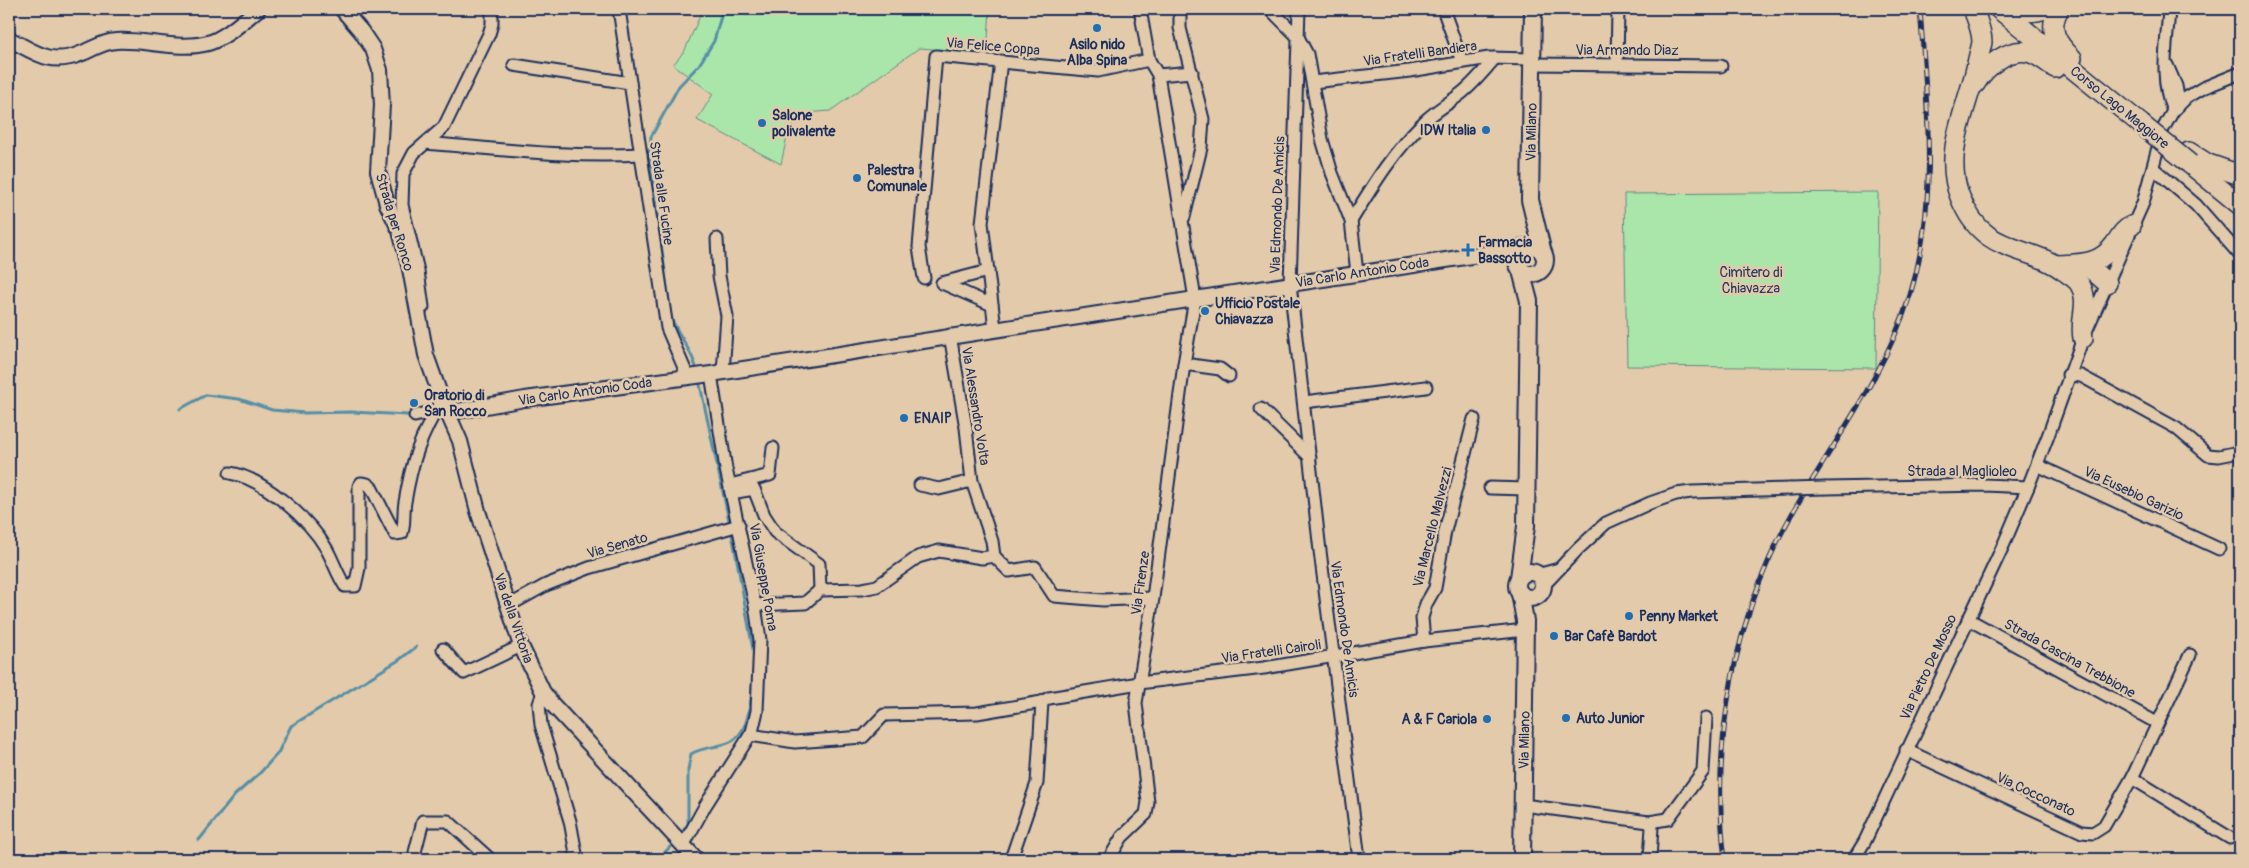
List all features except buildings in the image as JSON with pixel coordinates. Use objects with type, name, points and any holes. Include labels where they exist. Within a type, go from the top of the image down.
[{"type":"highway","points":[[1973,9],[1978,20],[1982,41],[1972,90],[1959,127],[1952,161],[1954,178],[1965,208],[1983,231],[1995,241],[2080,274]]},
{"type":"highway","name":"Corso Lago Maggiore","points":[[1999,9],[2141,124],[2188,157],[2237,204]]},
{"type":"highway","points":[[2014,9],[2030,11],[2044,9]]},
{"type":"highway","points":[[2059,9],[2055,16],[2054,32],[2058,45],[2076,61],[2092,85]]},
{"type":"highway","points":[[1972,90],[1982,73],[1997,60],[2017,53],[2030,53],[2044,59],[2069,79],[2092,85]]},
{"type":"highway","points":[[2188,157],[2240,175]]},
{"type":"highway","points":[[2080,274],[2115,244],[2122,231],[2131,226]]},
{"type":"highway","points":[[2080,274],[2090,268],[2107,283]]},
{"type":"highway","points":[[2080,274],[2085,296],[2085,306],[2080,325],[2083,338]]},
{"type":"main road","name":"Via Milano","points":[[1528,296],[1538,272],[1544,266],[1532,249],[1530,200],[1533,9]]},
{"type":"main road","points":[[1532,249],[1520,253],[1519,265],[1528,273],[1538,272]]},
{"type":"main road","name":"Via Milano","points":[[1519,265],[1528,296],[1526,526],[1531,584],[1525,625],[1522,859]]},
{"type":"street","points":[[9,39],[47,58],[58,59],[80,54],[97,44],[115,41],[191,45],[208,43],[224,34],[258,9]]},
{"type":"street","name":"Strada per Ronco","points":[[342,9],[361,31],[373,49],[380,70],[382,105],[378,171],[387,204],[400,231],[410,269],[426,355],[442,408]]},
{"type":"street","points":[[423,334],[425,324],[422,298],[411,236],[402,205],[403,174],[414,153],[444,127],[489,34],[492,24],[492,9]]},
{"type":"street","name":"Strada alle Fucine","points":[[619,9],[666,328],[688,377]]},
{"type":"street","points":[[1140,9],[1149,60],[1158,75],[1195,299]]},
{"type":"street","points":[[1182,9],[1180,28],[1203,119],[1201,148],[1182,223]]},
{"type":"street","points":[[1270,9],[1298,37],[1307,54],[1322,139],[1332,173],[1351,221],[1357,273]]},
{"type":"street","name":"Via Edmondo De Amicis","points":[[1300,9],[1290,284],[1359,859]]},
{"type":"street","points":[[1443,9],[1462,62]]},
{"type":"street","points":[[1617,65],[1618,9]]},
{"type":"street","points":[[2169,9],[2164,83],[2176,107]]},
{"type":"street","name":"Via Felice Coppa","points":[[924,278],[919,247],[936,56],[1098,71],[1149,60]]},
{"type":"street","points":[[1351,221],[1389,160],[1426,120],[1469,86],[1494,58]]},
{"type":"street","name":"Via Fratelli Bandiera","points":[[1313,82],[1410,71],[1494,58],[1532,62]]},
{"type":"street","points":[[2165,60],[2173,80],[2176,107]]},
{"type":"street","points":[[995,328],[982,223],[1001,61]]},
{"type":"street","name":"Via Armando Diaz","points":[[1532,62],[1721,66]]},
{"type":"street","points":[[514,65],[630,83]]},
{"type":"street","points":[[1158,75],[1192,72]]},
{"type":"street","points":[[2176,107],[2203,88],[2240,73]]},
{"type":"street","points":[[2173,80],[2186,87],[2203,88]]},
{"type":"street","name":"Strada al Maglioleo","points":[[1531,584],[1559,569],[1606,523],[1659,500],[1692,492],[1790,488],[1985,485],[2028,487],[2068,375],[2131,226],[2143,203],[2163,129],[2176,107]]},
{"type":"street","points":[[426,144],[567,155],[641,154]]},
{"type":"street","points":[[2153,168],[2196,205],[2240,254]]},
{"type":"street","points":[[717,239],[719,276],[727,316],[717,373]]},
{"type":"street","name":"Via Carlo Antonio Coda","points":[[442,408],[526,399],[717,373],[995,328],[1491,253],[1506,249],[1532,249]]},
{"type":"street","name":"Via Carlo Antonio Coda","points":[[1491,253],[1508,256],[1519,265]]},
{"type":"street","points":[[988,271],[942,283],[992,305]]},
{"type":"street","name":"Via Firenze","points":[[1109,859],[1122,837],[1146,814],[1148,802],[1136,714],[1139,683],[1154,598],[1184,364],[1195,299]]},
{"type":"street","name":"Via Alessandro Volta","points":[[950,336],[966,428],[972,481],[992,541],[994,556]]},
{"type":"street","points":[[1184,364],[1220,369],[1229,376]]},
{"type":"street","name":"Via Giuseppe Poma","points":[[678,840],[705,806],[750,735],[757,711],[760,640],[755,605],[731,489],[717,373]]},
{"type":"street","points":[[2068,375],[2081,376],[2176,428],[2208,455],[2219,456],[2234,453]]},
{"type":"street","points":[[1304,402],[1426,387]]},
{"type":"street","points":[[414,416],[442,408]]},
{"type":"street","points":[[230,473],[244,475],[286,504],[307,524],[326,548],[345,586],[355,586],[359,568],[359,486],[361,483],[371,487],[395,534],[402,533],[406,521],[404,506],[413,458],[442,408]]},
{"type":"street","name":"Via della Vittoria","points":[[442,408],[460,440],[478,511],[521,646],[543,692],[696,859]]},
{"type":"street","points":[[1261,409],[1310,458]]},
{"type":"street","name":"Via Marcello Malvezzi","points":[[1424,641],[1422,618],[1426,604],[1435,588],[1446,532],[1474,419]]},
{"type":"street","points":[[731,489],[770,475],[773,448]]},
{"type":"street","name":"Via Eusebio Garizio","points":[[2037,465],[2219,549]]},
{"type":"street","name":"Via Alessandro Volta","points":[[920,485],[938,489],[972,481]]},
{"type":"street","name":"Via Pietro De Mosso","points":[[1854,859],[1968,619],[2028,487]]},
{"type":"street","points":[[1490,488],[1526,489]]},
{"type":"street","points":[[731,489],[754,489],[764,515],[775,532],[819,564],[820,590]]},
{"type":"street","name":"Via Senato","points":[[508,606],[546,585],[590,568],[739,525]]},
{"type":"street","points":[[755,605],[805,603],[820,590],[862,589],[877,586],[918,556],[939,552],[982,558],[994,556],[1009,572],[1035,567],[1054,596],[1103,600],[1154,598]]},
{"type":"street","name":"Strada Cascina Trebbione","points":[[1968,619],[2157,723]]},
{"type":"street","name":"Via Fratelli Cairoli","points":[[750,735],[795,742],[863,737],[884,715],[977,713],[1042,702],[1049,698],[1139,683],[1264,668],[1525,625]]},
{"type":"street","points":[[442,649],[464,673],[521,646]]},
{"type":"street","points":[[2190,655],[2132,778],[2230,838]]},
{"type":"street","points":[[543,692],[539,704],[541,725],[570,821],[577,859]]},
{"type":"street","points":[[1010,859],[1037,782],[1042,702]]},
{"type":"street","points":[[1523,805],[1649,822],[1668,819],[1703,771],[1706,718]]},
{"type":"street","name":"Via Cocconato","points":[[1906,750],[2082,832],[2093,833],[2104,826],[2132,778]]},
{"type":"street","points":[[416,859],[415,852],[422,820],[448,821],[490,859]]},
{"type":"street","points":[[1649,822],[1652,827],[1650,859]]},
{"type":"green space","points":[[703,9],[990,9],[987,53],[919,48],[830,111],[805,113],[797,117],[786,141],[781,164],[697,120],[713,94],[673,65],[685,50]]},
{"type":"green space","name":"Cimitero di Chiavazza","points":[[1878,192],[1876,368],[1627,366],[1624,194]]},
{"type":"waterway","points":[[697,371],[692,357],[671,317],[649,155],[651,137],[679,86],[699,65],[714,41],[723,9]]},
{"type":"waterway","points":[[699,380],[734,544],[754,655]]},
{"type":"waterway","points":[[180,409],[206,395],[239,399],[272,410],[305,413],[352,412],[407,415]]},
{"type":"waterway","points":[[199,840],[235,795],[260,773],[278,753],[291,726],[399,660],[416,647]]},
{"type":"waterway","points":[[680,835],[688,824],[688,770],[691,754],[728,743],[742,731],[749,710],[754,667]]},
{"type":"waterway","points":[[658,859],[675,842]]},
{"type":"railway","points":[[1725,859],[1721,815],[1721,770],[1732,680],[1742,636],[1756,593],[1773,551],[1793,512],[1858,406],[1887,352],[1900,324],[1919,260],[1928,188],[1928,116],[1920,9]]},
{"type":"place","name":"Asilo nido Alba Spina","points":[[1097,28]]},
{"type":"place","name":"Salone polivalente","points":[[762,123]]},
{"type":"place","name":"IDW Italia","points":[[1486,130]]},
{"type":"place","name":"Palestra Comunale","points":[[857,178]]},
{"type":"place","name":"Farmacia Bassotto","points":[[1468,250]]},
{"type":"place","name":"Ufficio Postale Chiavazza","points":[[1205,311]]},
{"type":"place","name":"Oratorio di San Rocco","points":[[414,403]]},
{"type":"place","name":"ENAIP","points":[[904,418]]},
{"type":"place","name":"Penny Market","points":[[1629,616]]},
{"type":"place","name":"Bar Cafè Bardot","points":[[1554,636]]},
{"type":"place","name":"Auto Junior","points":[[1566,718]]},
{"type":"place","name":"A & F Cariola","points":[[1487,719]]}]
